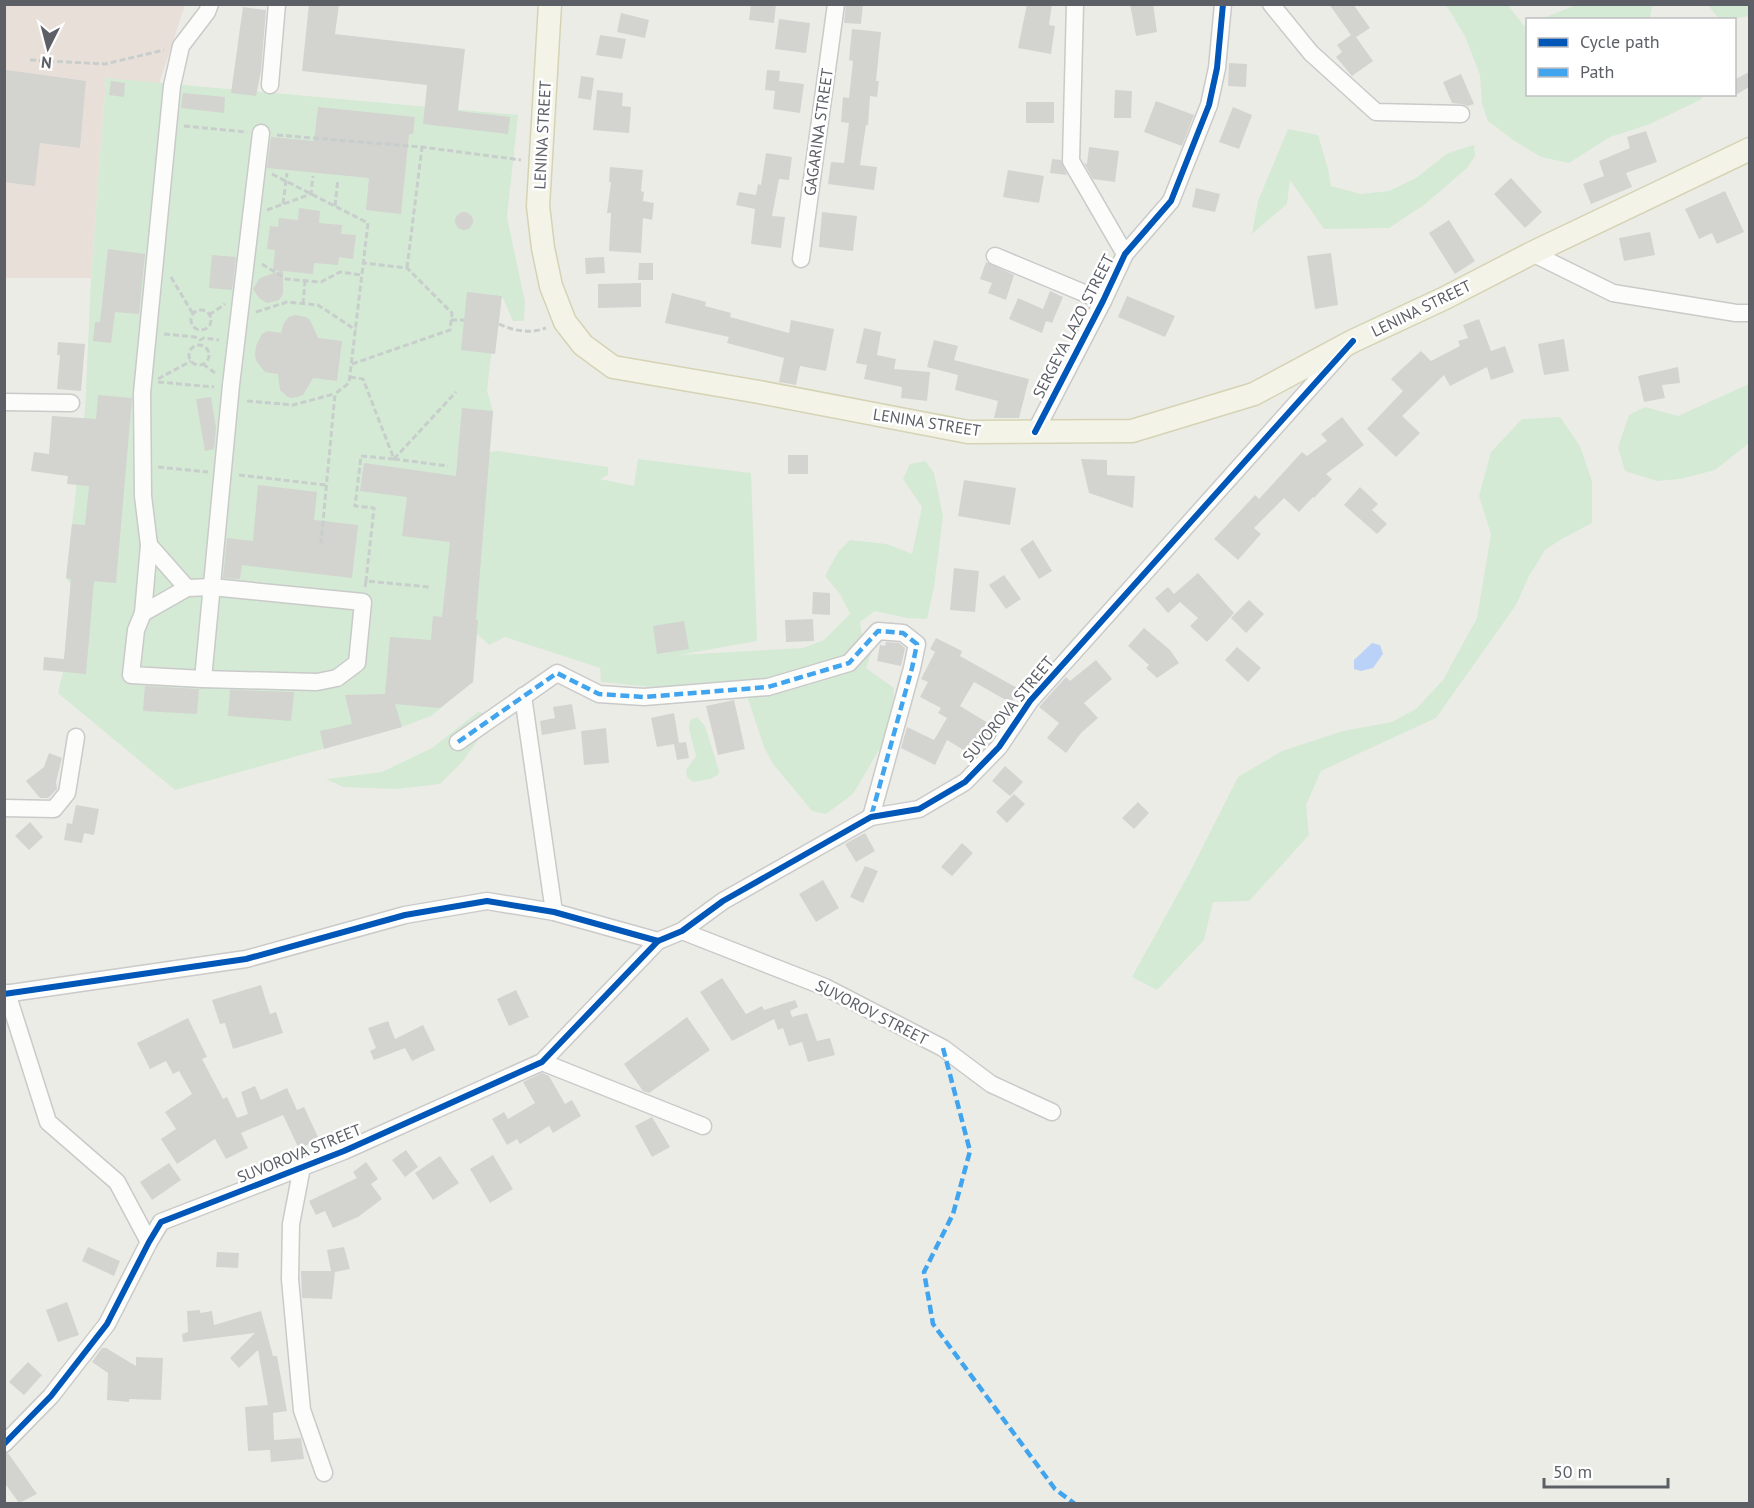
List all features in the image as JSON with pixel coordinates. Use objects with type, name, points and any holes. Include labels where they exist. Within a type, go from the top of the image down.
[{"type":"main road","name":"LENINA STREET","points":[[550,4],[538,206],[543,248],[551,286],[565,322],[583,345],[613,367],[968,432],[1132,431],[1254,394],[1353,341],[1749,149]]},
{"type":"street","points":[[143,613],[187,588],[212,587],[363,602],[357,663],[337,678],[317,682],[131,675],[136,630],[143,613],[149,545],[143,496],[142,393],[172,86],[181,46],[207,12],[210,4]]},
{"type":"street","points":[[270,85],[277,4]]},
{"type":"street","name":"GAGARINA STREET","points":[[801,259],[836,4]]},
{"type":"street","name":"SERGEYA LAZO STREET","points":[[1075,4],[1071,161],[1125,254]]},
{"type":"street","name":"SERGEYA LAZO STREET","points":[[1035,432],[1125,254],[1171,201],[1209,105],[1217,68],[1222,4]]},
{"type":"street","points":[[1271,4],[1311,53],[1376,112],[1461,114]]},
{"type":"street","points":[[202,679],[230,394],[261,133]]},
{"type":"street","points":[[1532,253],[1613,293],[1736,313],[1749,313]]},
{"type":"street","points":[[995,256],[1103,301]]},
{"type":"street","name":"SUVOROVA STREET","points":[[4,1443],[51,1396],[107,1324],[161,1222],[344,1151],[542,1062],[658,941],[682,931],[723,901],[872,817],[919,808],[964,782],[999,747],[1030,701],[1353,341]]},
{"type":"street","points":[[4,402],[71,403]]},
{"type":"street","points":[[149,545],[187,588]]},
{"type":"street","points":[[458,742],[557,672],[598,694],[644,697],[768,687],[849,663],[878,631],[903,633],[916,644],[912,668],[872,817]]},
{"type":"street","points":[[523,696],[554,912]]},
{"type":"street","points":[[4,808],[54,809],[67,793],[76,737]]},
{"type":"street","points":[[149,1242],[117,1182],[48,1122],[6,994],[246,959],[405,915],[487,901],[554,912],[658,941]]},
{"type":"street","name":"SUVOROV STREET","points":[[682,931],[825,987],[943,1048],[991,1084],[1052,1112]]},
{"type":"street","points":[[542,1062],[703,1126]]},
{"type":"street","points":[[302,1167],[291,1224],[290,1279],[302,1410],[324,1473]]},
{"type":"path","points":[[30,60],[105,63],[181,46]]},
{"type":"path","points":[[168,124],[422,147],[541,161]]},
{"type":"path","points":[[407,268],[422,147]]},
{"type":"path","points":[[191,361],[153,382],[293,405],[335,394],[350,383],[368,223],[268,172],[256,170]]},
{"type":"path","points":[[283,204],[287,173]]},
{"type":"path","points":[[311,194],[313,176]]},
{"type":"path","points":[[335,206],[338,179]]},
{"type":"path","points":[[251,210],[263,212],[311,194]]},
{"type":"path","points":[[246,254],[286,279],[321,282],[339,272],[362,275]]},
{"type":"path","points":[[352,364],[450,330],[452,313],[407,268],[364,263]]},
{"type":"path","points":[[153,275],[170,277],[193,314],[192,323],[196,328],[205,328],[210,324],[209,315],[201,310],[193,314]]},
{"type":"path","points":[[303,304],[305,280]]},
{"type":"path","points":[[239,317],[287,302],[318,305],[356,330]]},
{"type":"path","points":[[451,320],[464,320]]},
{"type":"path","points":[[499,324],[511,330],[537,332],[565,322]]},
{"type":"path","points":[[199,345],[201,329]]},
{"type":"path","points":[[148,333],[236,342]]},
{"type":"path","points":[[199,345],[207,350],[207,359],[200,365],[191,361],[189,356],[190,350],[199,345]]},
{"type":"path","points":[[350,377],[363,379],[394,459]]},
{"type":"path","points":[[394,459],[456,392]]},
{"type":"path","points":[[321,543],[335,394]]},
{"type":"path","points":[[363,602],[374,508],[355,506],[362,456],[448,466]]},
{"type":"path","points":[[366,581],[429,587]]},
{"type":"shaded area","points":[[5,5],[185,5],[159,84],[106,78],[91,278],[5,278]]},
{"type":"green space","points":[[1446,5],[1508,5],[1524,26],[1526,25],[1526,96],[1703,96],[1700,100],[1650,124],[1610,137],[1569,163],[1541,157],[1488,121],[1482,104],[1480,75],[1465,36]]},
{"type":"green space","points":[[1576,5],[1652,5],[1650,18],[1544,18]]},
{"type":"green space","points":[[1708,5],[1749,5],[1749,16],[1718,18]]},
{"type":"green space","points":[[106,78],[518,115],[507,217],[525,302],[524,321],[513,321],[502,296],[498,295],[487,391],[493,411],[490,452],[498,451],[608,467],[608,475],[600,479],[634,486],[638,459],[751,473],[757,641],[679,655],[803,648],[824,640],[850,614],[840,594],[825,576],[838,552],[850,540],[887,544],[912,554],[922,507],[903,479],[910,464],[925,461],[934,473],[943,516],[934,587],[927,619],[907,618],[875,611],[860,622],[862,636],[872,651],[866,668],[894,688],[892,728],[853,794],[826,814],[812,811],[773,764],[764,747],[745,690],[670,689],[601,682],[600,668],[505,637],[489,645],[477,634],[473,682],[431,716],[402,727],[175,790],[58,693],[63,672],[71,584],[66,578],[85,410],[91,278]]},
{"type":"green space","points":[[1288,129],[1318,135],[1331,186],[1361,194],[1389,191],[1416,178],[1448,153],[1474,145],[1475,156],[1467,168],[1424,205],[1389,228],[1324,229],[1290,180],[1287,204],[1252,234],[1258,201]]},
{"type":"green space","points":[[1749,384],[1749,443],[1715,470],[1680,479],[1657,481],[1625,471],[1618,447],[1629,415],[1645,407],[1678,416]]},
{"type":"green space","points":[[1560,417],[1580,446],[1592,481],[1592,523],[1545,550],[1529,576],[1516,605],[1436,718],[1321,771],[1306,805],[1309,835],[1249,901],[1213,902],[1204,940],[1157,990],[1132,977],[1191,870],[1238,777],[1282,751],[1343,731],[1392,722],[1416,709],[1443,680],[1477,618],[1491,534],[1479,496],[1491,452],[1522,419]]},
{"type":"green space","points":[[478,712],[484,713],[491,722],[462,762],[440,784],[397,789],[343,787],[326,779],[382,772],[432,748]]},
{"type":"green space","points":[[697,717],[705,726],[719,771],[718,775],[710,779],[693,782],[687,777],[686,770],[696,756],[689,729],[690,720]]},
{"type":"water","points":[[1372,643],[1380,645],[1383,654],[1373,668],[1361,671],[1354,669],[1354,660]]},
{"type":"building","points":[[309,4],[339,4],[335,34],[465,49],[458,111],[510,117],[508,134],[423,124],[427,85],[302,71]]},
{"type":"building","points":[[751,4],[776,4],[774,23],[749,20]]},
{"type":"building","points":[[846,4],[863,4],[861,24],[844,23]]},
{"type":"building","points":[[1027,4],[1052,4],[1049,25],[1055,26],[1051,54],[1018,48]]},
{"type":"building","points":[[1130,4],[1153,4],[1157,32],[1136,36]]},
{"type":"building","points":[[1329,4],[1353,4],[1370,28],[1356,37],[1373,61],[1352,76],[1336,57],[1342,52],[1337,45],[1351,35]]},
{"type":"building","points":[[243,7],[266,10],[261,71],[256,96],[231,93]]},
{"type":"building","points":[[621,13],[649,20],[645,38],[617,32]]},
{"type":"building","points":[[779,19],[810,23],[806,53],[775,49]]},
{"type":"building","points":[[852,29],[881,32],[876,81],[879,81],[877,97],[870,96],[868,125],[866,125],[860,165],[877,167],[874,190],[828,184],[831,162],[844,163],[849,123],[841,122],[843,97],[849,98],[853,61],[849,60]]},
{"type":"building","points":[[600,35],[626,39],[622,59],[596,55]]},
{"type":"building","points":[[1229,63],[1247,64],[1246,87],[1228,86]]},
{"type":"building","points":[[6,70],[86,81],[80,148],[40,143],[35,186],[4,182]]},
{"type":"building","points":[[767,70],[780,71],[779,81],[804,84],[800,113],[773,109],[775,91],[765,90]]},
{"type":"building","points":[[1749,72],[1749,87],[1736,95],[1736,79]]},
{"type":"building","points":[[1461,74],[1474,104],[1468,106],[1452,103],[1443,82]]},
{"type":"building","points":[[581,76],[594,78],[591,100],[578,98]]},
{"type":"building","points":[[111,81],[125,83],[124,97],[109,95]]},
{"type":"building","points":[[597,90],[623,93],[622,106],[631,107],[629,133],[593,130]]},
{"type":"building","points":[[1115,90],[1132,91],[1131,118],[1114,118]]},
{"type":"building","points":[[183,93],[225,97],[224,113],[181,108]]},
{"type":"building","points":[[1156,101],[1194,115],[1182,146],[1144,132]]},
{"type":"building","points":[[1026,102],[1054,102],[1054,123],[1026,123]]},
{"type":"building","points":[[318,107],[415,117],[413,134],[409,134],[401,214],[366,210],[369,178],[267,168],[271,137],[314,141]]},
{"type":"building","points":[[1233,107],[1252,115],[1239,149],[1219,142]]},
{"type":"building","points":[[1646,131],[1657,162],[1626,173],[1632,187],[1591,204],[1583,184],[1604,176],[1599,161],[1630,148],[1627,137]]},
{"type":"building","points":[[1089,147],[1119,151],[1115,182],[1093,179],[1084,163],[1087,164]]},
{"type":"building","points":[[766,153],[792,157],[789,180],[779,179],[772,216],[785,217],[781,248],[751,244],[755,209],[736,205],[739,192],[756,195],[758,184],[761,185]]},
{"type":"building","points":[[1052,159],[1061,160],[1067,175],[1050,173]]},
{"type":"building","points":[[610,167],[643,170],[641,191],[644,192],[643,201],[654,203],[652,220],[643,218],[641,253],[609,251],[611,213],[607,213],[611,182],[609,182]]},
{"type":"building","points":[[1008,170],[1044,176],[1039,203],[1003,197]]},
{"type":"building","points":[[1511,178],[1542,212],[1525,228],[1494,194]]},
{"type":"building","points":[[1196,188],[1220,194],[1215,212],[1192,207]]},
{"type":"building","points":[[1725,191],[1744,232],[1717,244],[1712,233],[1699,239],[1685,209]]},
{"type":"building","points":[[299,208],[320,211],[319,223],[342,225],[341,234],[356,235],[353,259],[339,257],[338,265],[314,263],[313,274],[283,271],[283,294],[279,300],[267,303],[259,298],[253,289],[260,278],[280,271],[273,270],[275,250],[267,249],[270,226],[278,227],[279,218],[298,220]]},
{"type":"building","points":[[460,212],[468,212],[473,217],[471,228],[460,230],[455,225],[455,217]]},
{"type":"building","points":[[822,212],[857,216],[853,251],[819,247]]},
{"type":"building","points":[[1449,220],[1475,261],[1455,274],[1429,233]]},
{"type":"building","points":[[1650,232],[1655,255],[1624,261],[1619,238]]},
{"type":"building","points":[[108,249],[145,254],[139,314],[115,312],[111,343],[93,341],[95,322],[100,322]]},
{"type":"building","points":[[1331,253],[1338,305],[1315,309],[1307,256]]},
{"type":"building","points":[[212,255],[236,257],[232,290],[209,288]]},
{"type":"building","points":[[604,257],[605,273],[586,274],[585,258]]},
{"type":"building","points":[[986,262],[1014,275],[1006,300],[988,293],[992,283],[980,279]]},
{"type":"building","points":[[639,263],[653,263],[653,280],[638,280]]},
{"type":"building","points":[[641,283],[641,307],[598,308],[598,284]]},
{"type":"building","points":[[1050,291],[1063,297],[1052,323],[1046,321],[1042,333],[1009,319],[1018,298],[1043,309]]},
{"type":"building","points":[[467,292],[502,296],[495,354],[461,350]]},
{"type":"building","points":[[672,293],[706,302],[705,306],[731,313],[730,317],[789,333],[791,320],[834,329],[826,371],[800,366],[796,385],[779,382],[784,358],[727,343],[729,337],[665,323]]},
{"type":"building","points":[[1127,296],[1175,316],[1165,337],[1118,317]]},
{"type":"building","points":[[296,315],[310,320],[318,338],[342,341],[337,381],[313,378],[303,395],[293,398],[280,390],[278,374],[265,372],[257,362],[255,355],[256,346],[262,334],[268,331],[281,333],[289,317]]},
{"type":"building","points":[[1479,319],[1491,351],[1505,346],[1514,372],[1491,380],[1487,367],[1450,386],[1444,375],[1402,416],[1420,433],[1396,457],[1367,429],[1403,391],[1391,379],[1421,351],[1431,361],[1460,346],[1458,341],[1468,338],[1463,325]]},
{"type":"building","points":[[864,328],[881,332],[877,355],[896,359],[894,369],[930,372],[927,401],[901,398],[902,387],[864,379],[867,365],[856,363]]},
{"type":"building","points":[[1564,339],[1569,371],[1544,375],[1538,344]]},
{"type":"building","points":[[934,340],[958,346],[954,360],[1029,379],[1019,418],[994,418],[998,401],[955,390],[958,375],[927,367]]},
{"type":"building","points":[[58,342],[85,344],[81,391],[57,389],[60,355],[57,355]]},
{"type":"building","points":[[1678,367],[1680,383],[1662,385],[1665,398],[1644,402],[1638,376]]},
{"type":"building","points":[[98,395],[132,398],[116,583],[94,581],[86,674],[43,670],[44,657],[64,659],[71,579],[66,578],[72,524],[85,525],[89,486],[67,484],[68,476],[31,471],[34,452],[49,454],[52,416],[96,419]]},
{"type":"building","points":[[211,397],[216,428],[214,449],[205,451],[196,399]]},
{"type":"building","points":[[462,408],[493,411],[473,682],[440,708],[395,704],[402,727],[324,749],[320,731],[352,724],[345,695],[385,694],[390,637],[431,640],[433,616],[442,617],[450,542],[402,536],[407,497],[360,491],[364,463],[456,476]]},
{"type":"building","points":[[1342,417],[1364,445],[1326,474],[1332,479],[1314,498],[1299,512],[1284,498],[1254,528],[1261,534],[1238,560],[1214,539],[1255,495],[1259,499],[1302,452],[1307,456],[1327,441],[1321,434]]},
{"type":"building","points":[[788,455],[808,455],[808,474],[788,474]]},
{"type":"building","points":[[1081,459],[1107,460],[1107,475],[1135,476],[1133,508],[1089,493]]},
{"type":"building","points":[[964,480],[1016,488],[1010,525],[958,516]]},
{"type":"building","points":[[258,485],[317,492],[314,520],[358,525],[352,578],[242,565],[240,579],[223,578],[227,538],[253,541]]},
{"type":"building","points":[[1360,487],[1378,504],[1372,510],[1387,524],[1377,534],[1344,505]]},
{"type":"building","points":[[1033,540],[1052,571],[1039,579],[1020,549]]},
{"type":"building","points":[[954,568],[979,571],[975,612],[950,610]]},
{"type":"building","points":[[1198,573],[1234,613],[1207,642],[1190,626],[1198,618],[1180,602],[1168,613],[1155,598],[1168,587],[1174,594]]},
{"type":"building","points":[[1004,575],[1021,599],[1006,609],[989,585]]},
{"type":"building","points":[[813,592],[830,593],[830,615],[812,614]]},
{"type":"building","points":[[1249,600],[1264,614],[1246,633],[1231,618]]},
{"type":"building","points":[[813,619],[814,641],[786,642],[785,620]]},
{"type":"building","points":[[684,621],[689,649],[657,654],[653,626]]},
{"type":"building","points":[[1144,628],[1170,650],[1179,663],[1157,678],[1146,668],[1149,665],[1128,646]]},
{"type":"building","points":[[936,638],[962,651],[960,656],[1019,689],[1011,703],[974,682],[960,706],[993,726],[975,757],[947,740],[935,765],[901,748],[907,727],[934,740],[947,718],[938,713],[941,708],[920,697],[928,682],[921,679],[935,652],[930,649]]},
{"type":"building","points":[[886,642],[899,643],[905,648],[901,666],[877,661],[880,645],[885,646]]},
{"type":"building","points":[[1237,647],[1261,668],[1248,682],[1225,660]]},
{"type":"building","points":[[1096,660],[1112,679],[1084,703],[1098,718],[1081,733],[1066,753],[1047,738],[1059,723],[1039,707],[1066,677],[1070,681]]},
{"type":"building","points":[[145,686],[199,689],[197,714],[143,711]]},
{"type":"building","points":[[230,690],[294,692],[291,721],[228,716]]},
{"type":"building","points":[[734,700],[745,749],[718,755],[706,706]]},
{"type":"building","points":[[572,704],[576,729],[542,735],[540,721],[555,718],[553,707]]},
{"type":"building","points":[[674,713],[679,743],[686,742],[689,758],[677,760],[674,744],[657,747],[651,718]]},
{"type":"building","points":[[606,728],[609,763],[584,765],[581,731]]},
{"type":"building","points":[[49,753],[62,758],[56,782],[57,789],[48,798],[40,798],[26,781],[44,767]]},
{"type":"building","points":[[1005,766],[1023,782],[1010,796],[992,781]]},
{"type":"building","points":[[1014,794],[1025,804],[1007,823],[996,812]]},
{"type":"building","points":[[1138,802],[1149,813],[1134,829],[1122,818]]},
{"type":"building","points":[[76,805],[99,809],[94,835],[84,833],[82,843],[64,840],[67,823],[72,824]]},
{"type":"building","points":[[30,822],[43,837],[29,850],[15,836]]},
{"type":"building","points":[[865,833],[875,851],[856,862],[845,844]]},
{"type":"building","points":[[962,843],[973,853],[952,876],[941,867]]},
{"type":"building","points":[[865,866],[878,871],[863,903],[850,897]]},
{"type":"building","points":[[823,880],[839,908],[816,922],[799,894]]},
{"type":"building","points":[[722,978],[746,1014],[762,1006],[764,1010],[795,1000],[798,1007],[790,1011],[792,1017],[807,1013],[817,1041],[830,1038],[835,1055],[808,1062],[802,1042],[789,1046],[783,1028],[778,1030],[774,1019],[732,1041],[700,992]]},
{"type":"building","points":[[261,985],[270,1014],[276,1012],[283,1033],[233,1049],[225,1023],[220,1024],[212,1000]]},
{"type":"building","points":[[516,990],[529,1017],[509,1026],[497,999]]},
{"type":"building","points":[[687,1017],[710,1050],[649,1093],[643,1091],[624,1064]]},
{"type":"building","points":[[188,1018],[207,1057],[202,1059],[223,1099],[227,1097],[237,1118],[248,1114],[241,1092],[255,1086],[261,1100],[287,1088],[297,1110],[304,1107],[319,1139],[299,1149],[283,1115],[241,1133],[248,1148],[226,1159],[215,1139],[177,1164],[161,1139],[176,1129],[165,1112],[192,1094],[179,1071],[173,1074],[166,1061],[150,1069],[137,1043]]},
{"type":"building","points":[[388,1021],[395,1039],[423,1025],[435,1050],[412,1061],[405,1048],[374,1060],[370,1051],[376,1048],[368,1028]]},
{"type":"building","points":[[542,1073],[549,1076],[565,1104],[572,1100],[581,1116],[553,1133],[549,1126],[520,1144],[517,1139],[507,1145],[492,1119],[504,1112],[508,1119],[535,1103],[523,1082]]},
{"type":"building","points":[[652,1117],[670,1147],[652,1157],[635,1126]]},
{"type":"building","points":[[406,1150],[418,1167],[405,1177],[392,1160]]},
{"type":"building","points":[[493,1155],[513,1189],[490,1203],[470,1169]]},
{"type":"building","points":[[440,1156],[459,1183],[433,1200],[415,1173]]},
{"type":"building","points":[[366,1162],[378,1179],[371,1184],[382,1199],[358,1217],[333,1228],[325,1211],[316,1215],[309,1201],[357,1178],[353,1172]]},
{"type":"building","points":[[169,1163],[181,1180],[152,1200],[140,1182]]},
{"type":"building","points":[[88,1247],[120,1261],[114,1276],[82,1261]]},
{"type":"building","points":[[344,1247],[350,1269],[335,1272],[332,1299],[302,1298],[301,1271],[331,1271],[327,1250]]},
{"type":"building","points":[[217,1252],[239,1253],[238,1268],[216,1267]]},
{"type":"building","points":[[67,1302],[79,1335],[58,1342],[46,1310]]},
{"type":"building","points":[[200,1310],[200,1313],[212,1311],[214,1325],[261,1311],[273,1356],[277,1356],[287,1411],[273,1413],[274,1440],[301,1438],[304,1459],[271,1462],[270,1450],[248,1451],[245,1407],[268,1405],[258,1350],[239,1368],[230,1358],[255,1333],[183,1342],[182,1334],[188,1332],[187,1311]]},
{"type":"building","points":[[102,1348],[106,1348],[136,1366],[136,1357],[163,1358],[161,1400],[129,1399],[129,1402],[107,1400],[108,1373],[92,1362]]},
{"type":"building","points":[[28,1362],[42,1375],[24,1395],[9,1382]]},
{"type":"building","points":[[8,1453],[37,1494],[19,1503],[4,1482],[4,1454]]},
{"type":"marked path","points":[[458,742],[557,673],[599,694],[644,697],[768,687],[849,663],[878,631],[903,633],[917,644],[871,817]]},
{"type":"marked path","points":[[943,1048],[970,1151],[953,1214],[924,1272],[933,1324],[1055,1489],[1075,1504]]},
{"type":"cycle path","points":[[1035,432],[1125,254],[1171,201],[1209,105],[1217,68],[1223,4]]},
{"type":"cycle path","points":[[4,994],[246,959],[405,915],[487,901],[554,912],[658,941],[682,931],[723,901],[871,817],[919,809],[965,782],[999,747],[1030,701],[1353,341]]},
{"type":"cycle path","points":[[4,1444],[51,1396],[107,1324],[161,1222],[344,1151],[542,1062],[658,941]]}]
